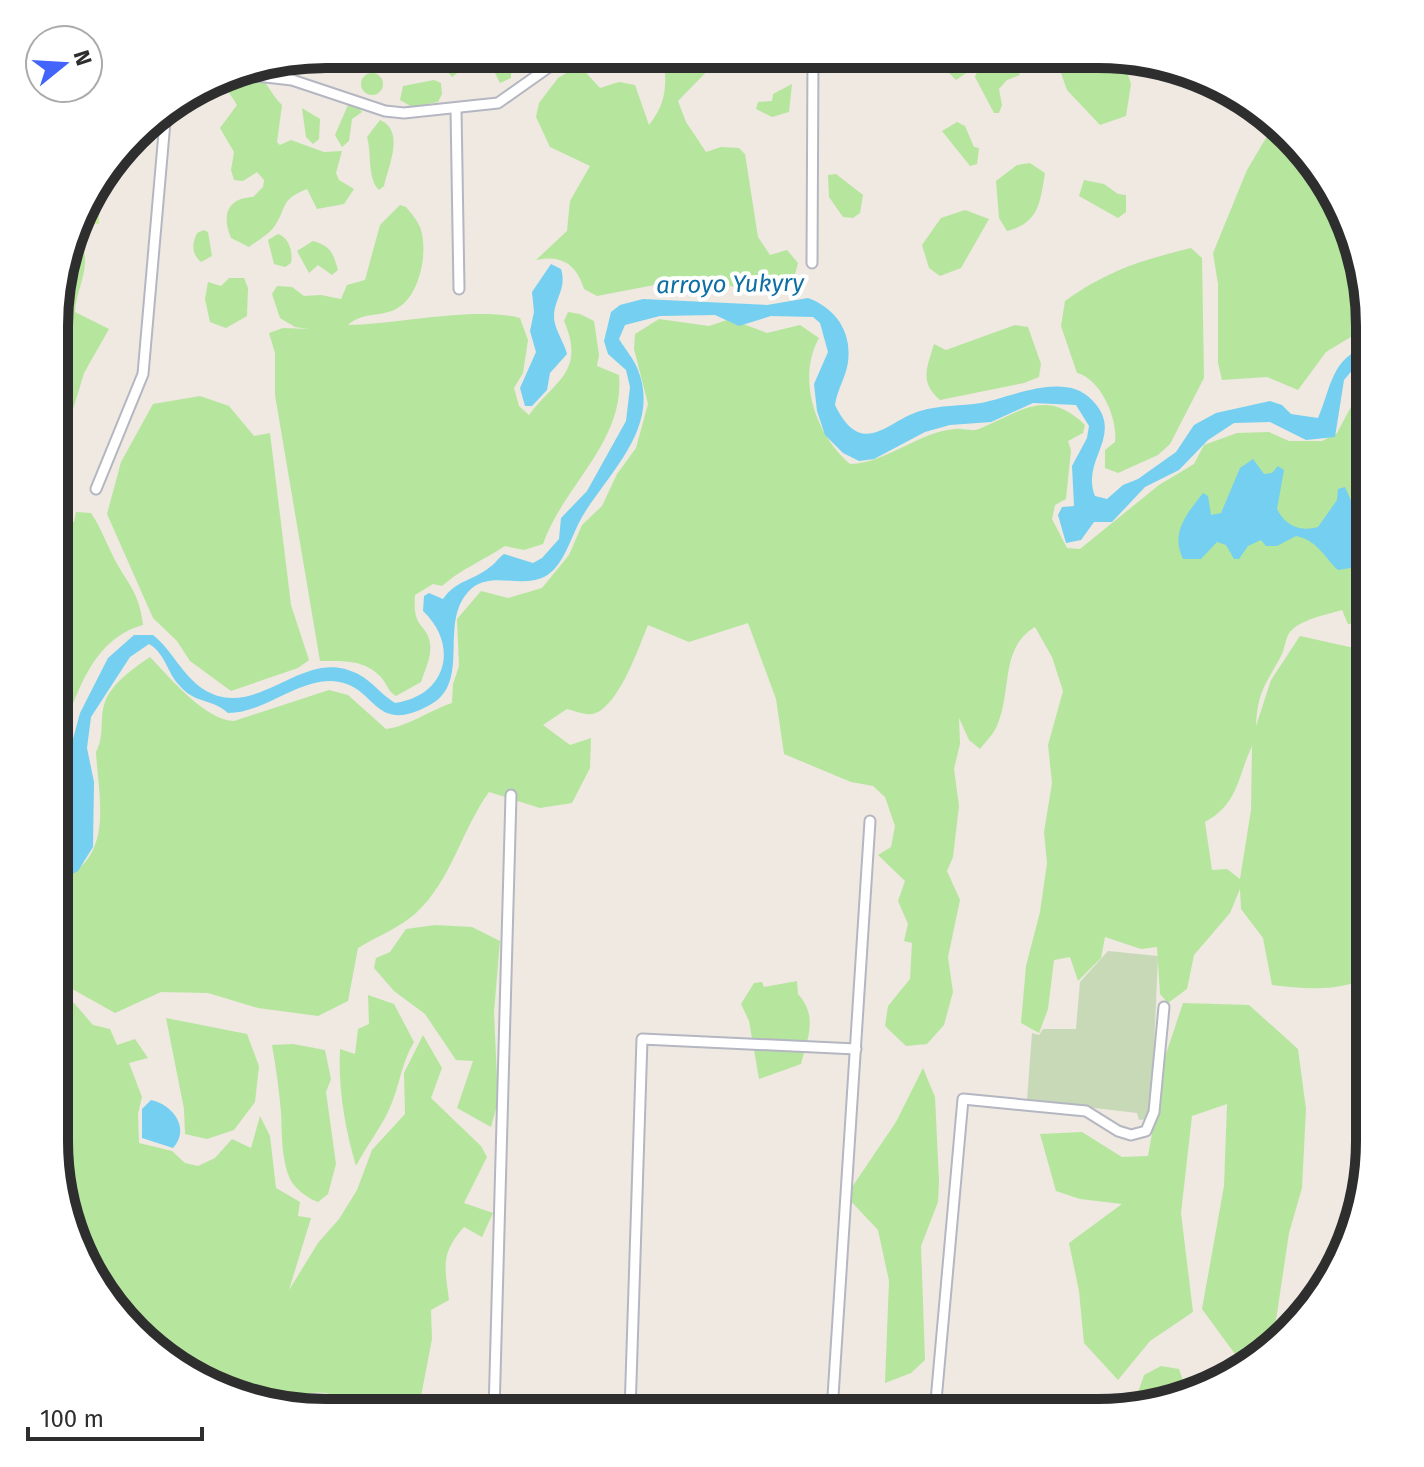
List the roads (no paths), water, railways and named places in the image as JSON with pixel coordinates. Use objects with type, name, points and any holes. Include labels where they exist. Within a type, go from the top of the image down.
[{"type":"street","points":[[261,77],[292,80],[385,111],[456,109],[489,106],[507,99],[549,68]]},
{"type":"street","points":[[812,263],[813,68]]},
{"type":"street","points":[[456,109],[459,289]]},
{"type":"street","points":[[96,489],[143,374],[165,125]]},
{"type":"street","points":[[494,1398],[511,795]]},
{"type":"street","points":[[833,1398],[870,821]]},
{"type":"street","points":[[936,1398],[963,1099],[1086,1111],[1125,1134],[1142,1133],[1153,1122],[1164,1007]]},
{"type":"street","points":[[630,1398],[642,1039],[856,1049]]},
{"type":"water","points":[[551,264],[561,269],[562,287],[554,320],[567,354],[550,373],[547,390],[532,406],[525,406],[520,388],[536,352],[530,331],[534,312],[532,292]]},
{"type":"water","points":[[808,298],[834,314],[844,331],[849,351],[835,405],[855,431],[865,434],[928,409],[981,403],[1038,388],[1068,387],[1081,392],[1092,400],[1105,425],[1092,483],[1095,496],[1107,499],[1123,485],[1138,479],[1176,452],[1194,425],[1216,413],[1270,401],[1282,405],[1291,414],[1318,418],[1334,375],[1355,352],[1355,367],[1344,380],[1335,437],[1306,440],[1270,422],[1234,423],[1208,440],[1179,470],[1145,487],[1112,522],[1094,522],[1081,540],[1066,543],[1058,515],[1062,507],[1074,506],[1072,466],[1087,438],[1089,426],[1076,405],[1033,403],[991,422],[950,425],[925,432],[874,459],[859,461],[843,453],[825,435],[817,411],[814,384],[828,352],[820,323],[813,317],[771,316],[739,326],[715,315],[660,316],[625,325],[619,339],[636,366],[643,391],[643,411],[628,449],[582,517],[562,559],[551,572],[535,580],[485,582],[468,592],[455,621],[453,669],[449,684],[441,696],[409,714],[395,715],[384,712],[347,684],[319,682],[254,708],[228,713],[185,691],[159,652],[149,644],[130,657],[91,717],[87,748],[94,782],[93,847],[78,871],[69,876],[69,743],[73,739],[80,713],[108,658],[134,635],[153,635],[196,683],[221,697],[239,698],[257,693],[309,671],[327,667],[361,675],[395,703],[426,691],[442,668],[444,654],[435,625],[423,611],[424,596],[429,593],[443,599],[453,588],[484,572],[504,554],[533,563],[542,558],[559,539],[561,518],[587,491],[626,421],[630,387],[626,370],[608,354],[604,341],[611,312],[620,305],[643,299],[767,305]]},
{"type":"water","points":[[1253,459],[1264,474],[1272,473],[1278,466],[1284,470],[1277,509],[1284,520],[1300,528],[1318,527],[1337,500],[1338,489],[1345,487],[1355,506],[1355,567],[1338,570],[1315,545],[1296,536],[1277,546],[1266,546],[1261,540],[1248,546],[1239,559],[1234,559],[1226,545],[1217,542],[1201,559],[1183,559],[1179,549],[1179,532],[1191,508],[1203,493],[1208,496],[1211,515],[1221,513],[1240,468]]},
{"type":"water","points":[[151,1100],[166,1106],[177,1118],[180,1133],[173,1148],[142,1138],[142,1109]]},
{"type":"water label","name":"arroyo Yukyry","points":[[730,284]]}]
